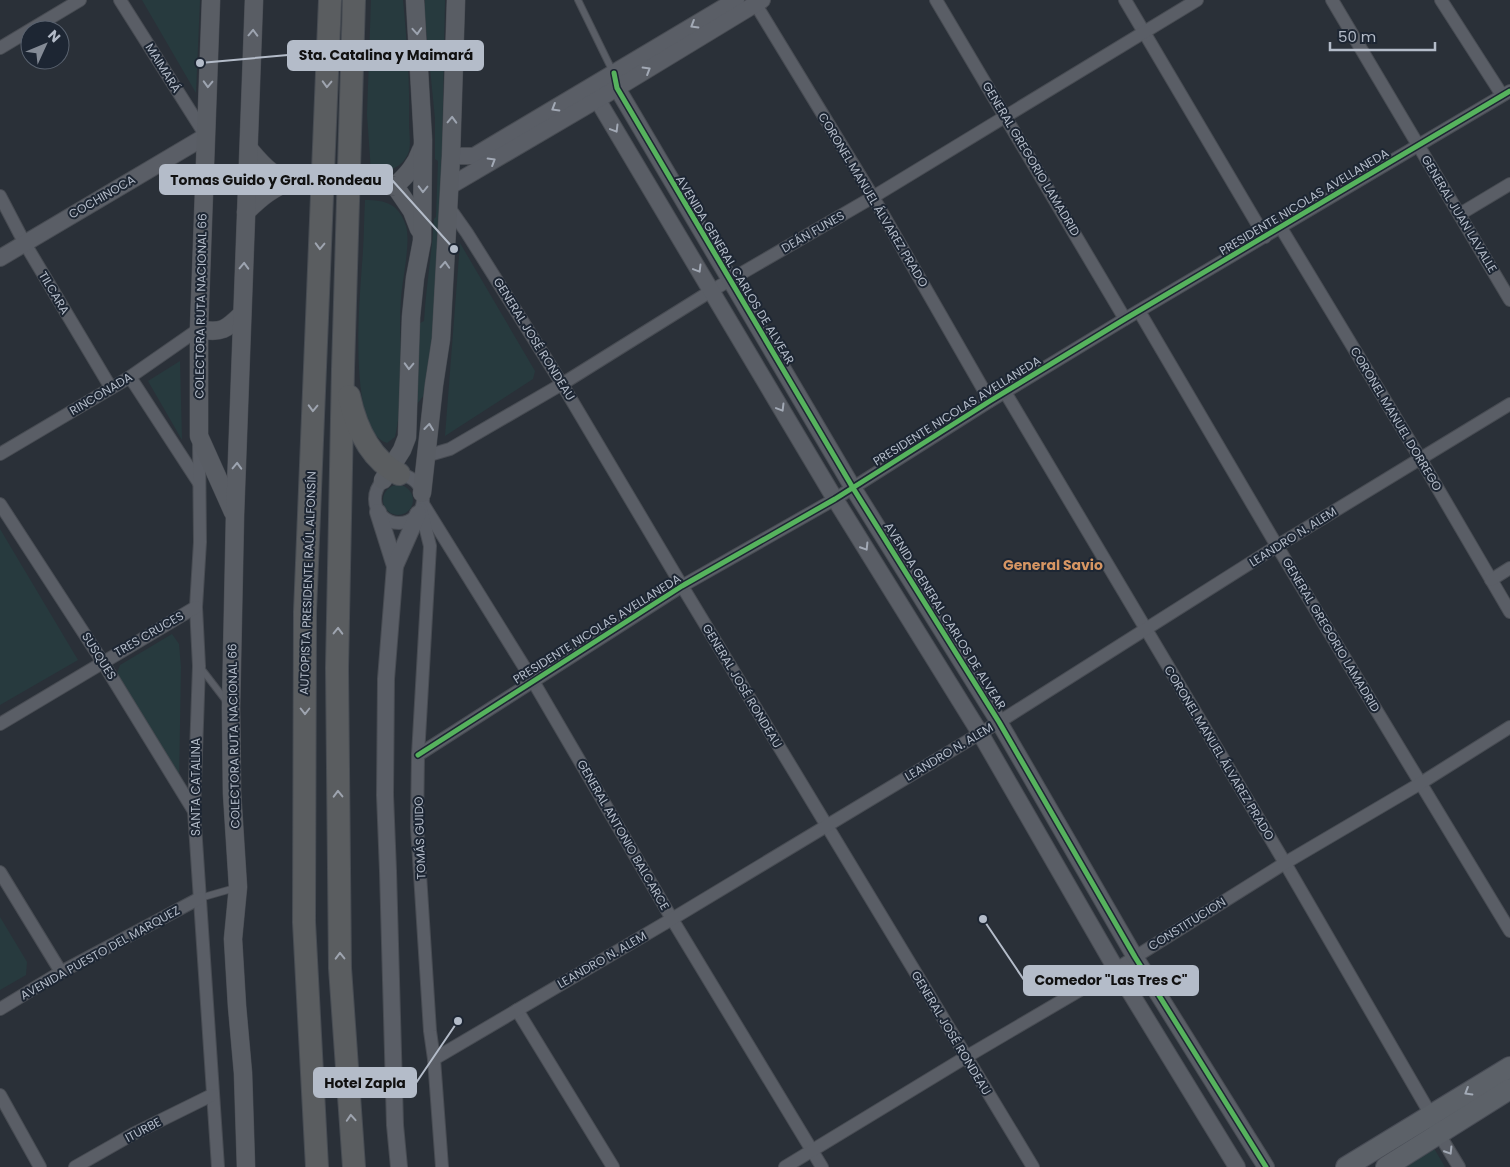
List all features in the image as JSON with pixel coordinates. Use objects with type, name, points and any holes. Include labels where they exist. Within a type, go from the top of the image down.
[{"type":"highway","name":"AUTOPISTA PRESIDENTE RAÚL ALFONSÍN","points":[[317,1167],[304,922],[305,612],[330,0]]},
{"type":"highway","points":[[354,0],[343,369],[337,668],[340,968],[354,1167]]},
{"type":"highway","points":[[343,369],[351,406],[359,430],[391,475]]},
{"type":"main road","name":"COLECTORA RUTA NACIONAL 66","points":[[211,0],[199,329],[199,436],[235,515]]},
{"type":"main road","name":"COLECTORA RUTA NACIONAL 66","points":[[246,1167],[243,1073],[234,939],[238,887],[232,793],[232,708],[235,515],[254,0]]},
{"type":"main road","points":[[391,475],[407,437],[411,317],[415,278],[422,241],[423,140],[415,0]]},
{"type":"main road","points":[[421,505],[441,339],[450,186],[456,0]]},
{"type":"main road","points":[[395,186],[414,165],[420,153],[423,140]]},
{"type":"main road","points":[[249,149],[266,170],[296,180],[395,186]]},
{"type":"main road","points":[[246,212],[264,194],[278,185],[296,180]]},
{"type":"main road","points":[[395,186],[412,211],[422,241]]},
{"type":"main road","points":[[199,329],[212,332],[223,330],[242,314]]},
{"type":"main road","points":[[370,448],[383,454],[402,450]]},
{"type":"main road","points":[[1346,1167],[1510,1067]]},
{"type":"main road","points":[[1386,1167],[1510,1090]]},
{"type":"street","points":[[0,48],[80,0]]},
{"type":"street","name":"MAIMARÁ","points":[[120,0],[206,136]]},
{"type":"street","points":[[615,81],[736,0]]},
{"type":"street","name":"GENERAL GREGORIO LAMADRID","points":[[936,0],[1125,319]]},
{"type":"street","points":[[1125,0],[1265,237]]},
{"type":"street","name":"DEÁN FUNES","points":[[426,456],[450,449],[562,384],[711,291],[873,197],[1197,0]]},
{"type":"street","name":"GENERAL JUAN LAVALLE","points":[[1332,0],[1510,300]]},
{"type":"street","points":[[1441,0],[1506,93]]},
{"type":"street","points":[[451,156],[474,156],[594,93],[757,1]]},
{"type":"street","name":"CORONEL MANUEL ÁLVAREZ PRADO","points":[[757,1],[873,197],[990,401]]},
{"type":"street","name":"AVENIDA GENERAL CARLOS DE ALVEAR","points":[[615,81],[853,488],[999,722],[1135,957],[1266,1167]]},
{"type":"street","points":[[450,186],[594,93]]},
{"type":"street","points":[[594,93],[835,499],[980,733],[1116,969],[1237,1167]]},
{"type":"street","name":"PRESIDENTE NICOLAS AVELLANEDA","points":[[418,755],[682,586],[835,499],[990,401],[1125,319],[1506,93]]},
{"type":"street","name":"COCHINOCA","points":[[0,258],[24,242],[206,136]]},
{"type":"street","points":[[1460,214],[1510,184]]},
{"type":"street","name":"TILCARA","points":[[0,196],[24,242],[111,388]]},
{"type":"street","name":"GENERAL JOSÉ RONDEAU","points":[[448,206],[467,232],[562,384],[1033,1167]]},
{"type":"street","name":"CORONEL MANUEL DORREGO","points":[[1281,228],[1420,458],[1510,612]]},
{"type":"street","name":"GENERAL GREGORIO LAMADRID","points":[[1139,311],[1510,931]]},
{"type":"street","name":"RINCONADA","points":[[0,454],[111,388],[199,329]]},
{"type":"street","points":[[130,376],[199,483]]},
{"type":"street","name":"CORONEL MANUEL ÁLVAREZ PRADO","points":[[1005,392],[1285,863],[1459,1167]]},
{"type":"street","name":"LEANDRO N. ALEM","points":[[434,1059],[672,919],[999,722],[1278,546],[1510,404]]},
{"type":"street","name":"SANTA CATALINA","points":[[199,436],[200,542],[196,607],[199,666],[194,811],[218,1167]]},
{"type":"street","points":[[395,566],[374,499],[378,485],[391,475],[414,480],[421,505],[395,566],[386,679],[384,795],[399,1167]]},
{"type":"street","name":"SUSQUES","points":[[0,504],[102,661],[194,811]]},
{"type":"street","points":[[378,512],[384,519],[398,524],[407,522],[421,505]]},
{"type":"street","name":"GENERAL ANTONIO BALCARCE","points":[[421,505],[533,681],[672,919],[822,1167]]},
{"type":"street","name":"TOMÁS GUIDO","points":[[421,505],[430,546],[418,755],[417,827],[430,1031],[434,1059],[442,1167]]},
{"type":"street","points":[[1491,580],[1510,568]]},
{"type":"street","name":"TRES CRUCES","points":[[0,724],[102,661],[196,607]]},
{"type":"street","name":"CONSTITUCION","points":[[785,1167],[1116,969],[1285,863],[1421,783],[1510,727]]},
{"type":"street","points":[[0,872],[61,972]]},
{"type":"street","name":"AVENIDA PUESTO DEL MARQUEZ","points":[[0,1009],[61,972],[200,898]]},
{"type":"street","points":[[517,1010],[613,1167]]},
{"type":"street","name":"ITURBE","points":[[75,1167],[133,1134],[212,1094]]},
{"type":"street","points":[[0,1095],[40,1167]]},
{"type":"lane","points":[[578,0],[615,81]]},
{"type":"lane","points":[[199,666],[232,708]]},
{"type":"lane","points":[[200,898],[238,887]]},
{"type":"green space","points":[[142,0],[200,0],[196,93]]},
{"type":"green space","points":[[371,0],[403,0],[408,62],[410,141],[409,151],[399,166],[388,170],[371,172],[367,114]]},
{"type":"green space","points":[[425,0],[445,0],[442,154],[434,337],[424,395],[417,404],[418,324],[424,321],[434,219],[436,217],[438,161],[435,159],[435,119],[424,8]]},
{"type":"green space","points":[[365,200],[385,202],[395,208],[403,219],[407,233],[407,251],[400,311],[401,400],[395,437],[387,443],[374,432],[365,412],[360,386],[358,355]]},
{"type":"green space","points":[[460,243],[535,371],[533,379],[445,436]]},
{"type":"green space","points":[[180,361],[182,440],[148,381]]},
{"type":"green space","points":[[398,485],[409,489],[413,500],[409,511],[398,515],[387,511],[383,500],[387,489]]},
{"type":"green space","points":[[0,529],[78,660],[0,705]]},
{"type":"green space","points":[[172,634],[179,644],[181,667],[179,781],[117,673],[120,665]]},
{"type":"green space","points":[[0,917],[27,962],[26,975],[0,990]]},
{"type":"green space","points":[[1426,1149],[1435,1150],[1445,1167],[1396,1167]]},
{"type":"cycle path","points":[[614,73],[617,88],[853,488],[999,722],[1135,957],[1266,1167]]},
{"type":"cycle path","points":[[418,755],[682,586],[835,499],[990,401],[1125,319],[1510,91]]},
{"type":"place","name":"Sta. Catalina y Maimará","points":[[200,63]]},
{"type":"place","name":"Tomas Guido y Gral. Rondeau","points":[[454,249]]},
{"type":"place","name":"Comedor \"Las Tres C\"","points":[[983,919]]},
{"type":"place","name":"Hotel Zapla","points":[[458,1021]]},
{"type":"district","name":"General Savio","points":[[1053,565]]}]
